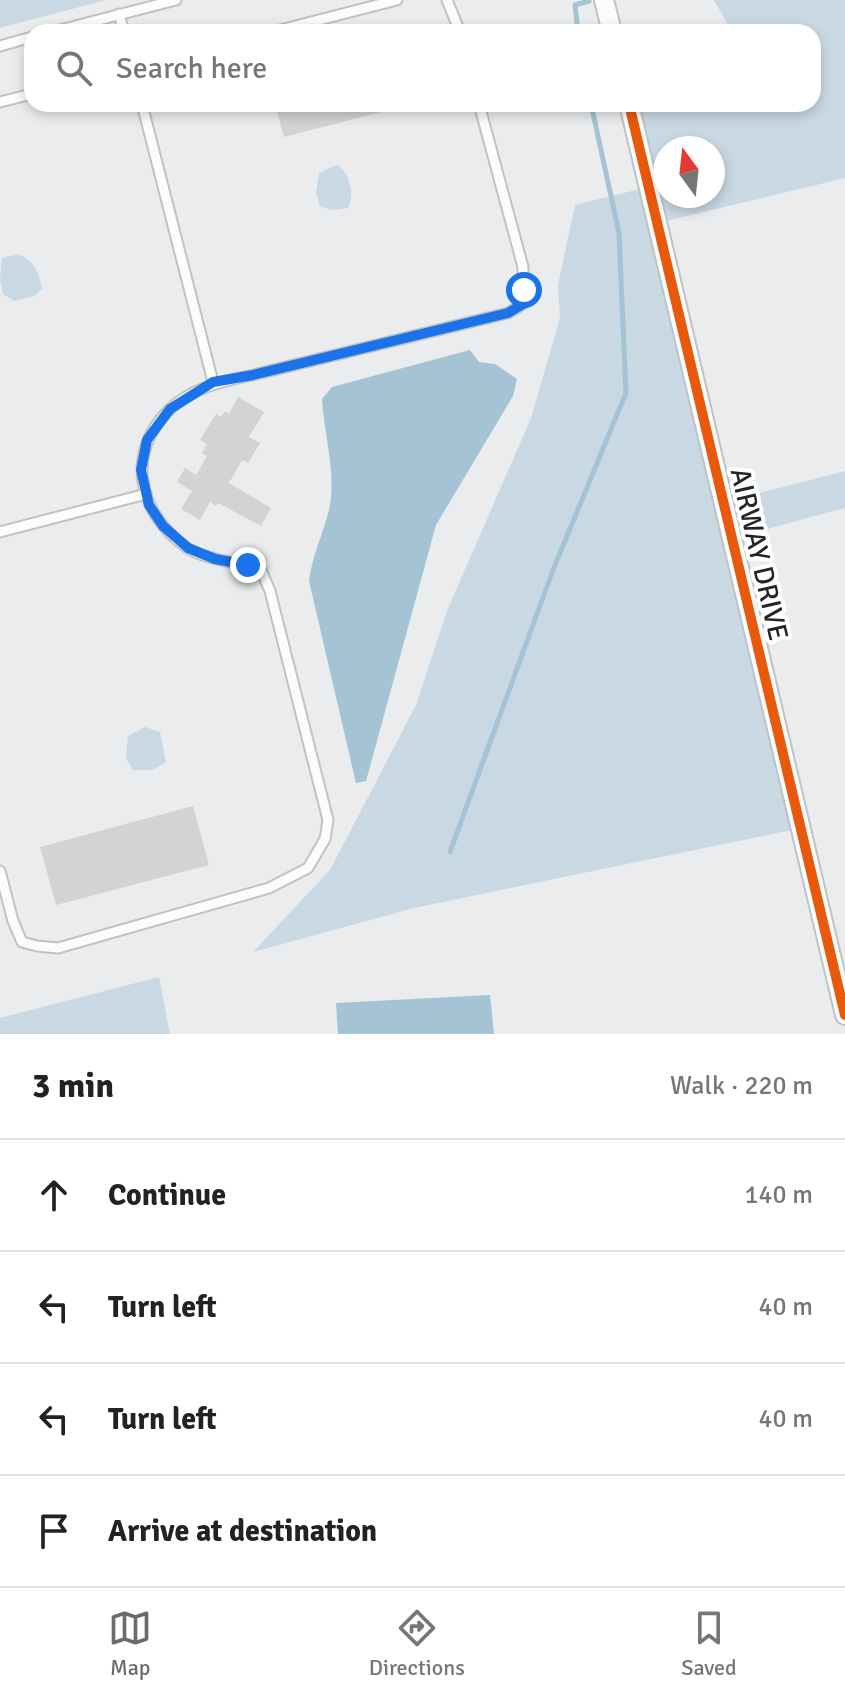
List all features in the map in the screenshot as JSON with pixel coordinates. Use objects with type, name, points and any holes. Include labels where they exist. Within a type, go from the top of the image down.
[{"type":"street","points":[[604,0],[610,24]]},
{"type":"street","name":"AIRWAY DRIVE","points":[[631,112],[844,1004]]},
{"type":"lane","points":[[82,24],[176,0]]},
{"type":"lane","points":[[303,24],[397,0]]},
{"type":"lane","points":[[447,0],[457,24]]},
{"type":"lane","points":[[119,14],[122,24]]},
{"type":"lane","points":[[0,46],[24,39]]},
{"type":"lane","points":[[0,102],[24,96]]},
{"type":"lane","points":[[144,112],[213,382]]},
{"type":"lane","points":[[0,871],[22,942],[58,948],[269,888],[308,868],[325,839],[328,820],[270,591],[262,572],[188,548],[163,526],[149,505],[141,470],[147,440],[170,409],[213,382],[508,313],[523,304],[523,267],[481,112]]},
{"type":"lane","points":[[0,532],[146,494]]},
{"type":"shaded area","points":[[0,0],[106,0],[0,28]]},
{"type":"shaded area","points":[[714,0],[845,0],[845,178],[725,207],[725,136],[653,136],[653,165],[641,112],[821,112],[821,24],[728,24]]},
{"type":"shaded area","points":[[337,165],[348,178],[351,196],[348,208],[331,210],[320,206],[316,193],[319,173]]},
{"type":"shaded area","points":[[640,189],[792,830],[414,908],[253,952],[330,870],[416,705],[447,611],[531,418],[560,318],[558,285],[575,205]]},
{"type":"shaded area","points":[[663,208],[720,208],[666,221]]},
{"type":"shaded area","points":[[17,254],[35,267],[42,289],[34,296],[14,301],[3,294],[0,279],[2,258]]},
{"type":"shaded area","points":[[845,471],[845,508],[741,536],[732,500]]},
{"type":"shaded area","points":[[145,727],[160,732],[166,762],[153,770],[133,770],[126,758],[128,736]]},
{"type":"shaded area","points":[[159,977],[170,1034],[0,1034],[0,1018]]},
{"type":"water","points":[[470,350],[479,362],[495,364],[517,379],[513,396],[436,525],[366,781],[356,783],[309,581],[329,510],[332,482],[322,399],[332,387]]},
{"type":"water","points":[[490,995],[494,1034],[338,1034],[336,1003]]},
{"type":"building","points":[[277,112],[381,112],[284,137]]},
{"type":"building","points":[[238,397],[264,412],[249,437],[260,443],[248,463],[242,460],[229,483],[271,508],[261,526],[218,503],[216,506],[210,502],[200,520],[181,509],[192,491],[177,482],[185,468],[196,475],[207,456],[202,453],[207,444],[200,440],[216,414],[221,417],[225,411],[229,414]]},
{"type":"building","points":[[193,806],[209,865],[56,905],[40,847]]},
{"type":"waterway","points":[[577,24],[575,5],[589,1]]},
{"type":"waterway","points":[[450,852],[553,570],[626,393],[619,233],[593,112]]},
{"type":"cycle path","points":[[631,112],[845,1015]]},
{"type":"route","points":[[248,565],[215,559],[188,548],[163,526],[149,505],[141,470],[147,440],[170,409],[213,382],[508,313],[523,304],[524,290]]}]
